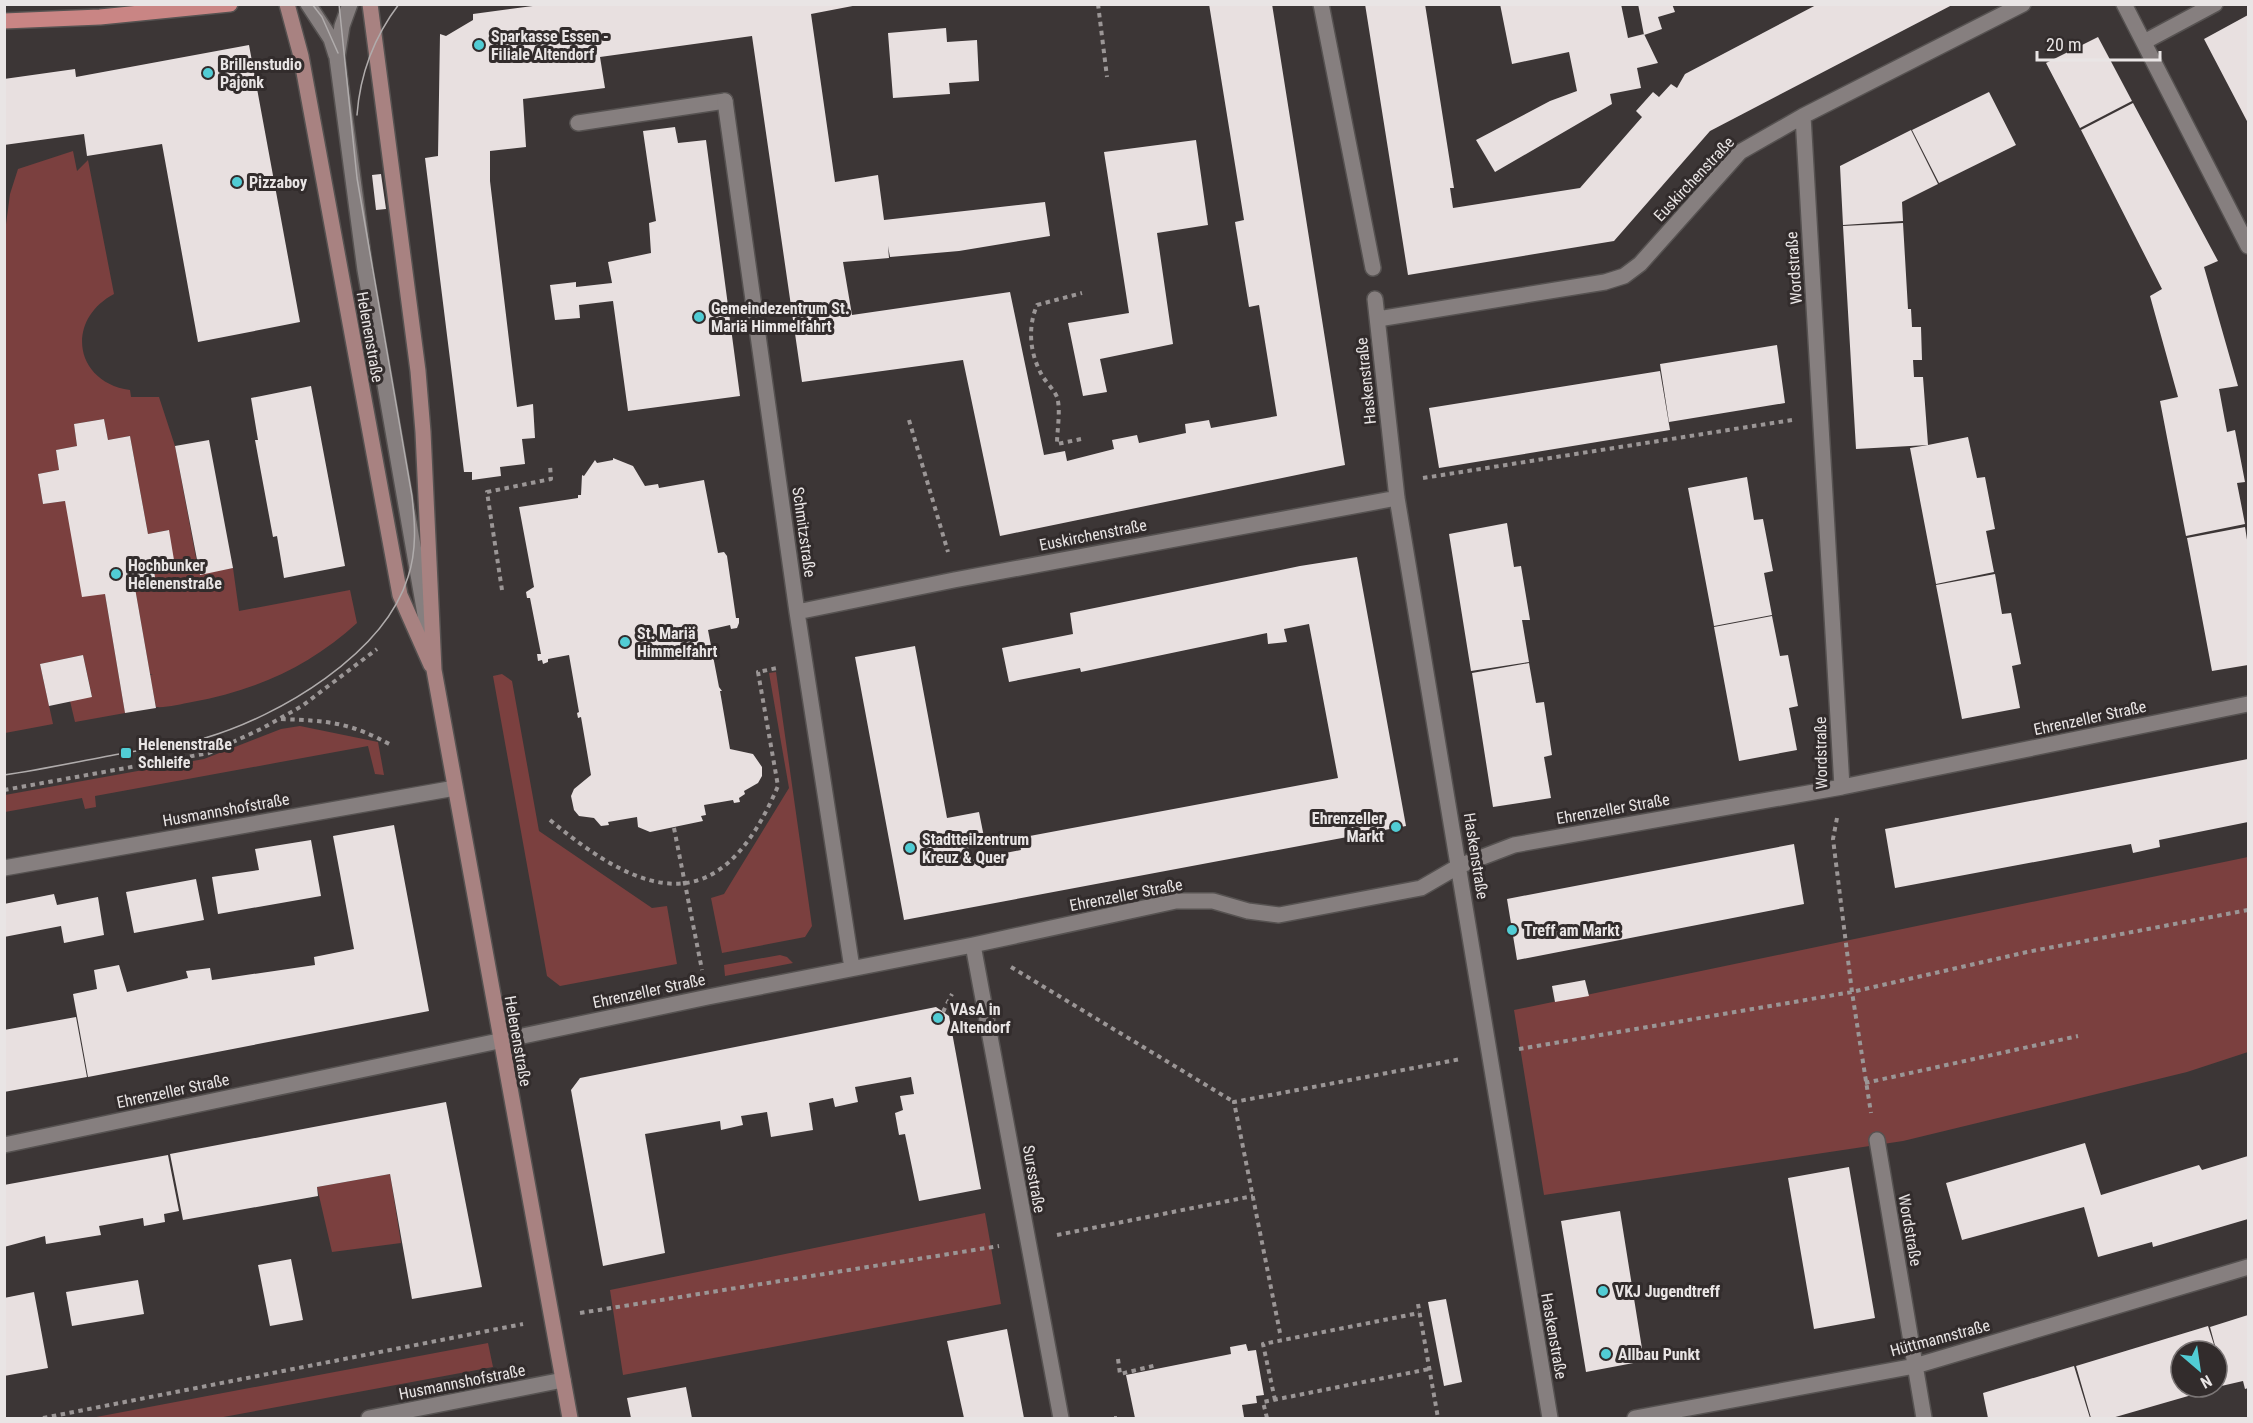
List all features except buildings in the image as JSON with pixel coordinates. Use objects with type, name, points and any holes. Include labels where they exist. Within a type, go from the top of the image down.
[{"type":"main road","points":[[4,21],[100,17],[230,4]]},
{"type":"main road","name":"Helenenstraße","points":[[287,4],[301,56],[400,595],[434,670]]},
{"type":"main road","name":"Helenenstraße","points":[[370,4],[420,391],[434,670],[570,1419]]},
{"type":"street","points":[[308,4],[331,39],[337,58],[365,270],[434,670]]},
{"type":"street","points":[[337,58],[342,26],[350,4]]},
{"type":"street","points":[[1321,4],[1372,268]]},
{"type":"street","name":"Euskirchenstraße","points":[[1378,319],[1605,282],[1624,276],[1640,264],[1740,152],[1803,116],[2023,4]]},
{"type":"street","points":[[2124,4],[2248,246]]},
{"type":"street","points":[[2144,42],[2215,4]]},
{"type":"street","name":"Schmitzstraße","points":[[578,123],[725,101],[797,612],[852,968]]},
{"type":"street","name":"Wordstraße","points":[[1803,116],[1842,787]]},
{"type":"street","name":"Haskenstraße","points":[[1375,299],[1396,490],[1550,1419]]},
{"type":"street","name":"Euskirchenstraße","points":[[797,612],[1396,490]]},
{"type":"street","name":"Ehrenzeller Straße","points":[[4,1145],[1176,901],[1214,901],[1248,911],[1279,915],[1421,888],[1459,866],[1514,845],[1842,787],[2248,704]]},
{"type":"street","name":"Husmannshofstraße","points":[[4,868],[454,788]]},
{"type":"street","name":"Sursstraße","points":[[973,945],[1061,1419]]},
{"type":"street","name":"Wordstraße","points":[[1877,1140],[1923,1419]]},
{"type":"street","name":"Hüttmannstraße","points":[[1635,1419],[1915,1366],[2248,1267]]},
{"type":"street","name":"Husmannshofstraße","points":[[369,1419],[563,1380]]},
{"type":"path","points":[[1098,4],[1107,77]]},
{"type":"path","points":[[1081,439],[1057,444],[1057,397],[1042,375],[1033,354],[1030,333],[1031,320],[1037,305],[1082,293]]},
{"type":"path","points":[[1396,490],[1797,419],[1821,412]]},
{"type":"path","points":[[909,420],[948,549],[954,580]]},
{"type":"path","points":[[502,590],[487,492],[551,479],[550,465]]},
{"type":"path","points":[[4,790],[209,753],[281,718],[337,681],[377,649]]},
{"type":"path","points":[[550,820],[579,844],[630,874],[659,884],[708,879],[740,852],[770,804],[778,786],[758,672],[776,668]]},
{"type":"path","points":[[281,718],[333,721],[367,732],[393,746]]},
{"type":"path","name":"Wordstraße","points":[[1842,787],[1833,839],[1865,1083],[1877,1140]]},
{"type":"path","points":[[674,828],[697,946]]},
{"type":"path","points":[[973,945],[1234,1102],[1488,1054],[1852,992],[2027,952],[2248,910]]},
{"type":"path","points":[[1865,1083],[2078,1035]]},
{"type":"path","points":[[1234,1102],[1281,1340]]},
{"type":"path","points":[[44,1419],[551,1318],[1028,1241],[1253,1196]]},
{"type":"path","points":[[1418,1304],[1438,1419]]},
{"type":"path","points":[[1275,1400],[1263,1344],[1419,1313]]},
{"type":"path","points":[[1118,1359],[1120,1374],[1157,1365]]},
{"type":"path","points":[[1267,1419],[1263,1402],[1430,1369]]},
{"type":"shaded area","points":[[73,151],[77,171],[88,160],[114,294],[98,305],[88,319],[83,334],[83,349],[87,363],[97,375],[111,385],[130,390],[131,397],[159,397],[175,446],[199,574],[233,568],[239,611],[350,590],[357,623],[301,664],[260,684],[215,697],[174,706],[156,707],[150,675],[153,674],[150,674],[135,588],[156,584],[153,564],[168,530],[148,534],[130,436],[108,440],[104,419],[74,424],[77,446],[56,450],[59,470],[38,474],[43,504],[65,501],[105,594],[125,713],[75,722],[70,701],[92,696],[83,655],[40,664],[53,724],[5,733],[5,232],[10,194],[18,169]]},
{"type":"shaded area","points":[[776,672],[812,926],[805,937],[722,953],[711,898],[724,894],[789,788],[769,673]]},
{"type":"shaded area","points":[[502,674],[512,681],[539,831],[652,908],[667,906],[677,964],[560,986],[547,976],[493,676]]},
{"type":"shaded area","points":[[300,726],[378,742],[384,775],[375,774],[368,746],[95,796],[96,807],[85,809],[82,798],[5,812],[5,795],[204,759],[281,729]]},
{"type":"shaded area","points":[[2248,857],[2248,1052],[2187,1072],[1903,1141],[1544,1195],[1514,1010]]},
{"type":"shaded area","points":[[780,955],[787,957],[793,963],[725,976],[724,965]]},
{"type":"shaded area","points":[[390,1174],[401,1243],[332,1252],[317,1187]]},
{"type":"shaded area","points":[[985,1213],[1001,1304],[623,1375],[610,1290]]},
{"type":"shaded area","points":[[488,1343],[493,1367],[218,1418],[91,1418]]},
{"type":"tram line","points":[[312,4],[322,17],[338,53]]},
{"type":"tram line","points":[[4,775],[195,741],[234,728],[265,714],[296,698],[353,656],[377,632],[395,605],[408,577],[414,547],[412,496],[357,178],[339,4]]},
{"type":"tram line","points":[[357,115],[361,85],[370,57],[382,29],[399,4]]},
{"type":"place","name":"Sparkasse Essen - Filiale Altendorf","points":[[479,45]]},
{"type":"place","name":"Brillenstudio Pajonk","points":[[208,73]]},
{"type":"place","name":"Pizzaboy","points":[[237,182]]},
{"type":"place","name":"Gemeindezentrum St. Mariä Himmelfahrt","points":[[699,317]]},
{"type":"place","name":"Hochbunker Helenenstraße","points":[[116,574]]},
{"type":"place","name":"St. Mariä Himmelfahrt","points":[[625,642]]},
{"type":"place","name":"Helenenstraße Schleife","points":[[126,753]]},
{"type":"place","name":"Ehrenzeller Markt","points":[[1396,827]]},
{"type":"place","name":"Stadtteilzentrum Kreuz & Quer","points":[[910,848]]},
{"type":"place","name":"Treff am Markt","points":[[1512,930]]},
{"type":"place","name":"VAsA in Altendorf","points":[[938,1018]]},
{"type":"place","name":"VKJ Jugendtreff","points":[[1603,1291]]},
{"type":"place","name":"Allbau Punkt","points":[[1606,1354]]}]
